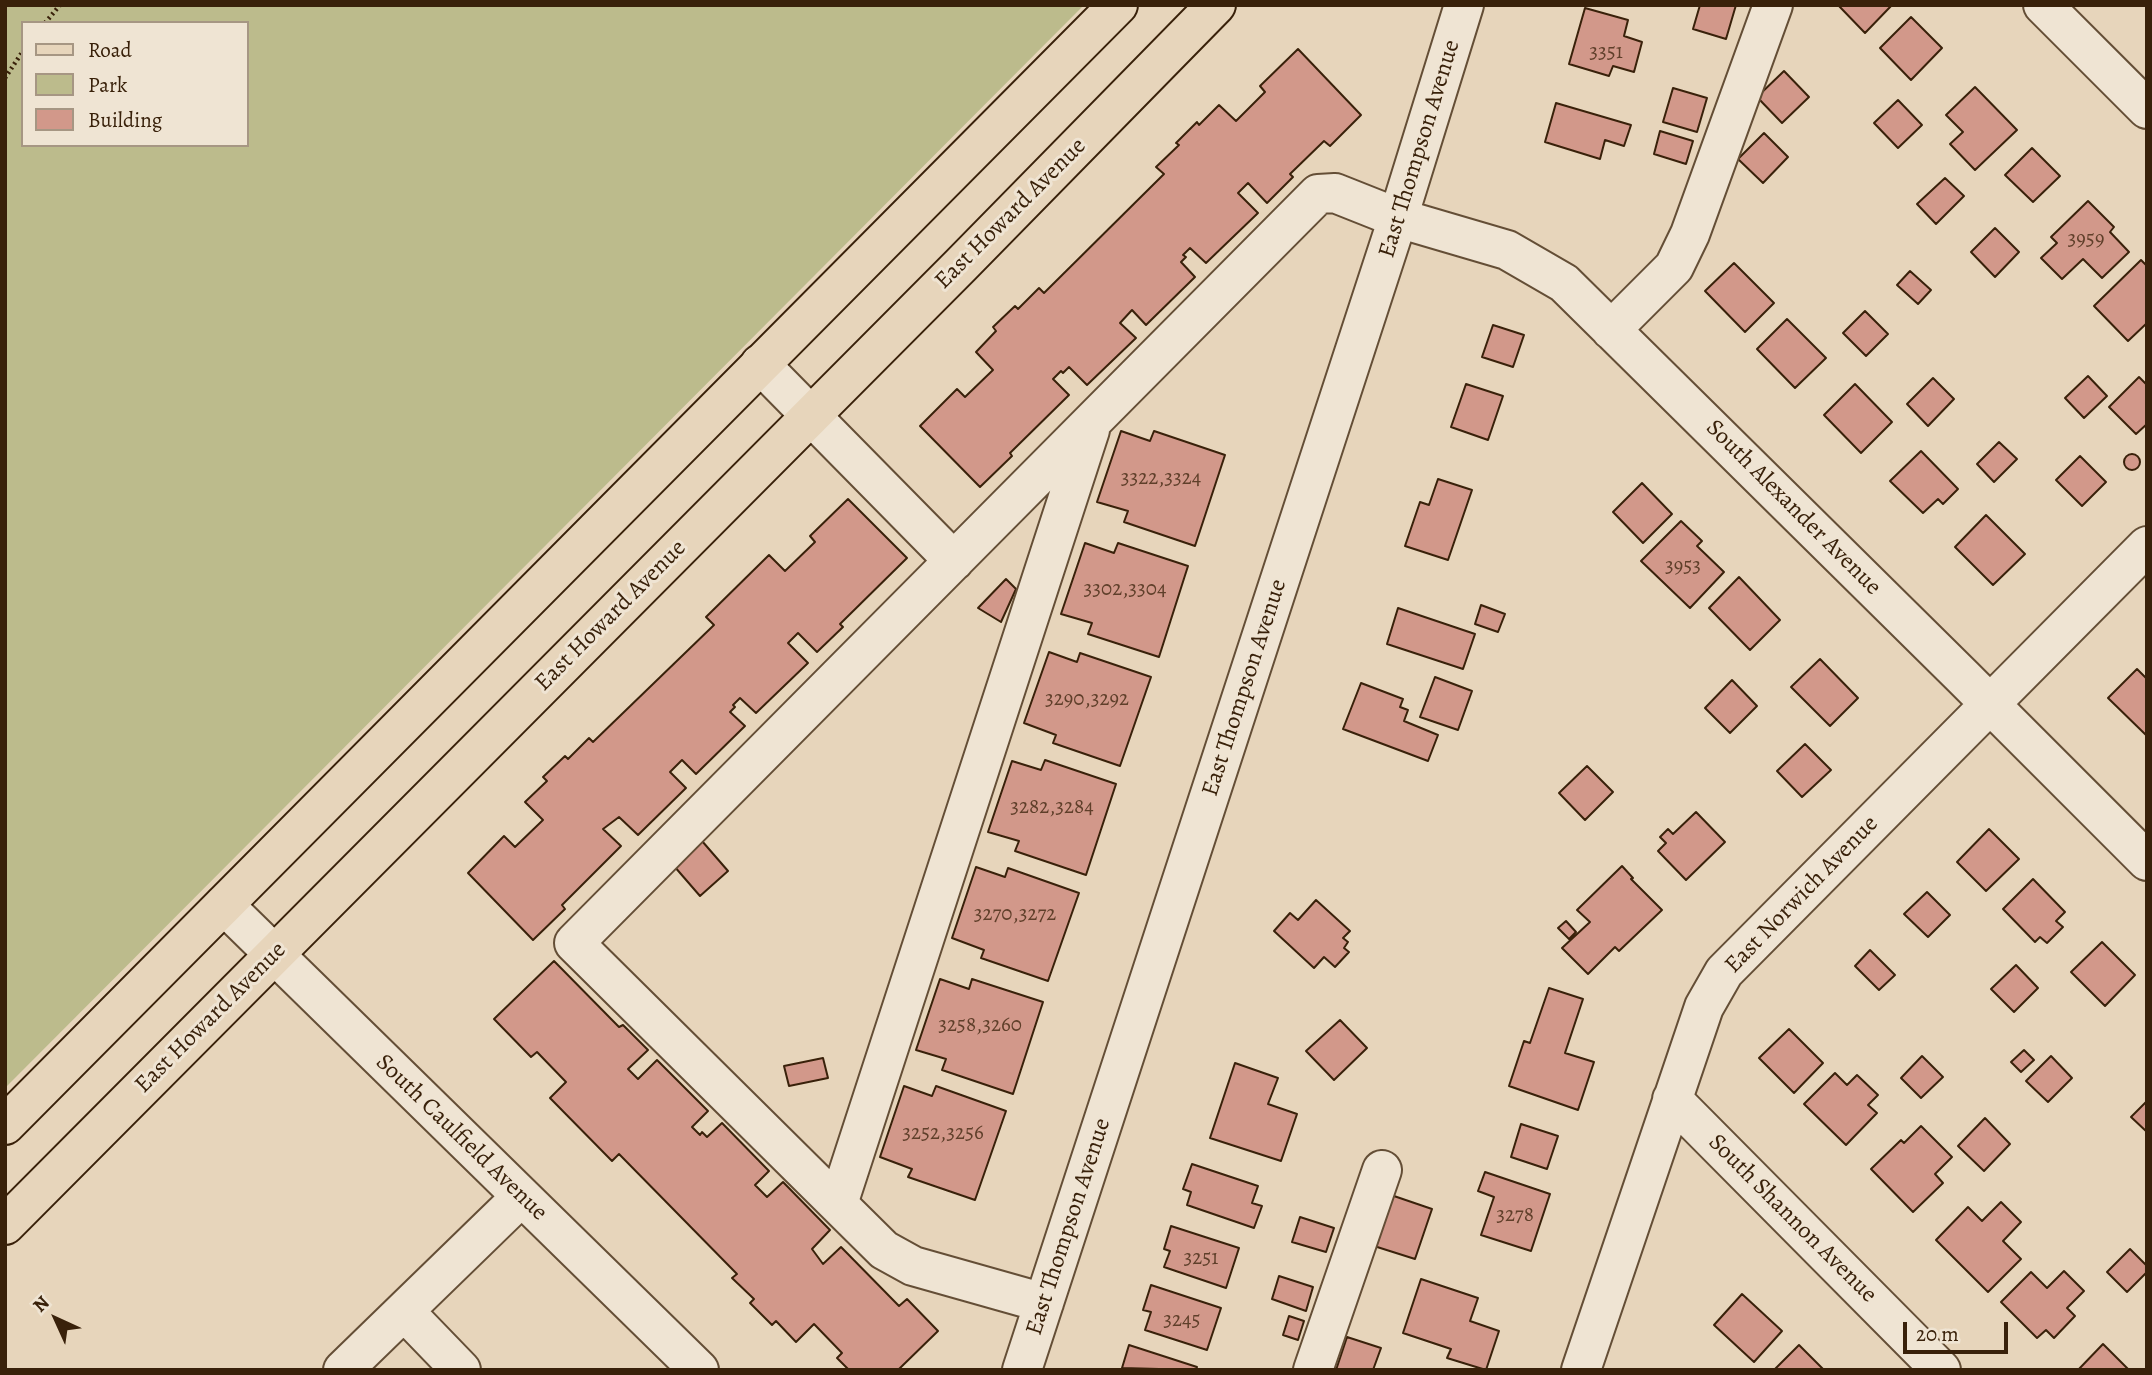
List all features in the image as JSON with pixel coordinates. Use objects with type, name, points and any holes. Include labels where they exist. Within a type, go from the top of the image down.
[{"type":"main road","points":[[5,1125],[1118,5]]},
{"type":"main road","name":"East Howard Avenue","points":[[5,1225],[811,416],[1216,5]]},
{"type":"street","name":"East Thompson Avenue","points":[[1022,1370],[1398,218],[1464,5]]},
{"type":"street","points":[[1611,330],[1674,267],[1690,234],[1773,5]]},
{"type":"street","points":[[2043,5],[2147,109]]},
{"type":"street","name":"South Alexander Avenue","points":[[838,1204],[574,943],[1318,194],[1335,193],[1398,218],[1507,250],[1564,283],[2147,862]]},
{"type":"street","points":[[760,364],[954,561]]},
{"type":"street","points":[[1044,1303],[913,1266],[884,1250],[838,1204],[1093,422]]},
{"type":"street","name":"East Norwich Avenue","points":[[1581,1370],[1704,1007],[1724,972],[2147,546]]},
{"type":"street","name":"South Caulfield Avenue","points":[[223,905],[699,1370]]},
{"type":"street","name":"South Shannon Avenue","points":[[1672,1099],[1941,1370]]},
{"type":"street","points":[[1313,1370],[1382,1170]]},
{"type":"street","points":[[343,1370],[521,1197]]},
{"type":"street","points":[[404,1311],[461,1370]]},
{"type":"path","points":[[47,21],[60,5]]},
{"type":"path","points":[[5,78],[21,54]]},
{"type":"green space","points":[[5,5],[1084,5],[5,1088]]},
{"type":"building","points":[[1700,5],[1736,5],[1726,39],[1693,29]]},
{"type":"building","points":[[1838,5],[1892,5],[1865,33]]},
{"type":"building","points":[[1585,8],[1628,20],[1624,36],[1642,42],[1634,72],[1613,66],[1609,76],[1569,64]]},
{"type":"building","points":[[1911,17],[1942,48],[1911,80],[1880,48]]},
{"type":"building","points":[[1298,49],[1361,115],[1330,146],[1324,141],[1290,174],[1293,177],[1267,203],[1248,183],[1238,193],[1258,213],[1206,263],[1190,248],[1183,255],[1186,257],[1181,262],[1195,277],[1146,325],[1132,310],[1120,323],[1136,338],[1087,385],[1069,367],[1063,373],[1061,371],[1053,379],[1069,395],[980,487],[920,426],[957,389],[965,397],[993,370],[976,352],[996,331],[993,327],[1015,306],[1018,309],[1039,288],[1044,293],[1164,174],[1156,167],[1179,145],[1176,143],[1197,122],[1199,125],[1219,105],[1236,121],[1265,92],[1260,86]]},
{"type":"building","points":[[1784,71],[1809,97],[1782,123],[1757,97]]},
{"type":"building","points":[[1975,87],[2017,130],[1975,170],[1950,144],[1963,132],[1946,115]]},
{"type":"building","points":[[1673,88],[1707,98],[1697,132],[1663,122]]},
{"type":"building","points":[[1898,100],[1922,125],[1898,148],[1874,123]]},
{"type":"building","points":[[1556,103],[1631,125],[1624,146],[1605,140],[1600,159],[1545,142]]},
{"type":"building","points":[[1660,131],[1693,141],[1686,164],[1654,154]]},
{"type":"building","points":[[1764,133],[1788,157],[1763,183],[1738,159]]},
{"type":"building","points":[[2032,148],[2060,176],[2033,202],[2005,175]]},
{"type":"building","points":[[1945,178],[1964,196],[1936,224],[1917,204]]},
{"type":"building","points":[[2088,201],[2114,227],[2110,232],[2129,252],[2102,278],[2083,259],[2062,279],[2041,258],[2057,243],[2051,237]]},
{"type":"building","points":[[1995,228],[2019,252],[1995,277],[1971,252]]},
{"type":"building","points":[[2141,260],[2147,266],[2147,323],[2128,341],[2094,306]]},
{"type":"building","points":[[1734,263],[1774,303],[1745,332],[1705,291]]},
{"type":"building","points":[[1910,271],[1931,290],[1918,304],[1897,285]]},
{"type":"building","points":[[1865,311],[1888,334],[1866,356],[1843,333]]},
{"type":"building","points":[[1787,319],[1826,358],[1795,388],[1757,349]]},
{"type":"building","points":[[1493,325],[1524,335],[1513,367],[1482,357]]},
{"type":"building","points":[[2088,376],[2107,396],[2084,418],[2065,398]]},
{"type":"building","points":[[2139,377],[2147,385],[2147,424],[2136,434],[2109,407]]},
{"type":"building","points":[[1933,378],[1954,399],[1928,426],[1907,404]]},
{"type":"building","points":[[1466,384],[1503,396],[1488,440],[1451,427]]},
{"type":"building","points":[[1855,384],[1892,422],[1861,453],[1824,415]]},
{"type":"building","points":[[1121,431],[1150,441],[1154,431],[1225,455],[1195,546],[1124,522],[1128,511],[1097,502]]},
{"type":"building","points":[[1999,442],[2017,459],[1994,482],[1977,464]]},
{"type":"building","points":[[1921,451],[1958,489],[1943,504],[1938,499],[1923,513],[1890,481]]},
{"type":"building","points":[[2129,454],[2135,454],[2140,462],[2138,468],[2129,470],[2124,465],[2124,459]]},
{"type":"building","points":[[2080,456],[2106,482],[2082,506],[2056,480]]},
{"type":"building","points":[[1438,479],[1472,490],[1448,560],[1405,546],[1420,502],[1429,505]]},
{"type":"building","points":[[1642,483],[1672,514],[1643,543],[1613,512]]},
{"type":"building","points":[[848,499],[907,558],[840,624],[843,627],[817,652],[798,633],[788,643],[808,663],[756,713],[740,698],[733,705],[735,707],[730,712],[745,726],[696,774],[682,760],[670,772],[686,788],[638,835],[619,817],[603,829],[621,846],[562,905],[565,909],[533,940],[468,873],[504,836],[515,847],[543,820],[525,802],[547,781],[543,777],[565,756],[568,759],[589,738],[593,742],[714,625],[706,617],[769,555],[785,571],[815,542],[810,536]]},
{"type":"building","points":[[1986,515],[2025,554],[1993,585],[1955,547]]},
{"type":"building","points":[[1681,521],[1702,541],[1697,546],[1724,572],[1690,608],[1641,561]]},
{"type":"building","points":[[1085,543],[1114,553],[1118,543],[1188,566],[1159,657],[1088,634],[1092,623],[1061,614]]},
{"type":"building","points":[[1739,577],[1780,620],[1750,650],[1709,608]]},
{"type":"building","points":[[1006,579],[1016,589],[1001,622],[978,608]]},
{"type":"building","points":[[1481,605],[1505,614],[1498,632],[1475,624]]},
{"type":"building","points":[[1398,608],[1475,634],[1463,669],[1387,644]]},
{"type":"building","points":[[1049,652],[1077,662],[1080,653],[1151,677],[1120,766],[1053,743],[1056,735],[1024,723]]},
{"type":"building","points":[[1820,659],[1858,698],[1830,726],[1791,687]]},
{"type":"building","points":[[2137,669],[2147,679],[2147,736],[2108,698]]},
{"type":"building","points":[[1435,677],[1472,691],[1458,730],[1420,717]]},
{"type":"building","points":[[1732,680],[1757,706],[1730,733],[1705,708]]},
{"type":"building","points":[[1361,683],[1403,699],[1400,707],[1408,710],[1404,721],[1438,735],[1428,761],[1343,729]]},
{"type":"building","points":[[1805,744],[1831,770],[1802,797],[1777,771]]},
{"type":"building","points":[[1045,760],[1116,784],[1086,875],[1015,851],[1019,841],[988,832],[1012,761],[1041,770]]},
{"type":"building","points":[[1587,766],[1613,792],[1585,820],[1559,793]]},
{"type":"building","points":[[1696,812],[1725,842],[1686,880],[1658,851],[1666,843],[1660,837],[1668,829],[1673,834]]},
{"type":"building","points":[[1989,829],[2019,859],[1986,891],[1957,862]]},
{"type":"building","points":[[702,841],[728,871],[700,896],[674,866]]},
{"type":"building","points":[[1622,866],[1662,910],[1619,951],[1615,947],[1588,974],[1562,948],[1590,922],[1577,910]]},
{"type":"building","points":[[976,867],[1005,877],[1008,868],[1079,893],[1048,981],[981,958],[984,950],[952,938]]},
{"type":"building","points":[[2033,879],[2065,912],[2056,921],[2063,927],[2047,943],[2040,937],[2035,942],[2003,909]]},
{"type":"building","points":[[1927,892],[1950,915],[1928,937],[1904,914]]},
{"type":"building","points":[[1316,900],[1350,931],[1343,938],[1348,942],[1344,948],[1349,952],[1335,967],[1324,957],[1314,968],[1274,931],[1290,913],[1298,920]]},
{"type":"building","points":[[1566,921],[1576,932],[1569,939],[1558,928]]},
{"type":"building","points":[[2102,942],[2135,975],[2105,1006],[2071,972]]},
{"type":"building","points":[[1870,950],[1895,975],[1879,990],[1855,966]]},
{"type":"building","points":[[554,961],[619,1027],[623,1025],[648,1050],[628,1069],[638,1079],[657,1060],[708,1111],[692,1127],[700,1135],[702,1132],[707,1137],[722,1123],[769,1171],[755,1185],[767,1197],[783,1182],[830,1230],[812,1249],[823,1264],[841,1247],[899,1306],[907,1299],[938,1331],[898,1370],[849,1370],[837,1358],[842,1353],[814,1324],[796,1342],[776,1321],[772,1325],[750,1303],[754,1299],[732,1278],[737,1274],[619,1154],[612,1161],[550,1098],[566,1082],[537,1052],[531,1057],[494,1019]]},
{"type":"building","points":[[2016,965],[2038,988],[2014,1012],[1991,989]]},
{"type":"building","points":[[940,979],[969,989],[972,979],[1043,1002],[1013,1094],[942,1070],[946,1059],[916,1050]]},
{"type":"building","points":[[1549,988],[1583,999],[1565,1053],[1594,1062],[1578,1110],[1509,1086],[1524,1041],[1530,1043]]},
{"type":"building","points":[[1340,1020],[1367,1048],[1334,1080],[1306,1051]]},
{"type":"building","points":[[1789,1029],[1823,1063],[1794,1093],[1759,1058]]},
{"type":"building","points":[[2024,1050],[2034,1060],[2021,1072],[2011,1062]]},
{"type":"building","points":[[1922,1056],[1943,1077],[1921,1098],[1901,1078]]},
{"type":"building","points":[[2051,1056],[2072,1078],[2048,1102],[2026,1081]]},
{"type":"building","points":[[823,1058],[828,1078],[789,1086],[784,1066]]},
{"type":"building","points":[[1235,1063],[1278,1078],[1268,1104],[1297,1114],[1281,1161],[1210,1138]]},
{"type":"building","points":[[1835,1073],[1847,1085],[1857,1075],[1878,1095],[1868,1105],[1877,1113],[1846,1145],[1804,1104]]},
{"type":"building","points":[[904,1086],[932,1096],[936,1086],[1006,1111],[975,1200],[908,1177],[912,1169],[880,1157]]},
{"type":"building","points":[[2147,1101],[2147,1132],[2131,1117]]},
{"type":"building","points":[[1985,1118],[2010,1144],[1984,1171],[1958,1146]]},
{"type":"building","points":[[1521,1124],[1558,1136],[1547,1169],[1511,1157]]},
{"type":"building","points":[[1921,1126],[1952,1157],[1935,1174],[1943,1183],[1913,1212],[1871,1169],[1901,1140],[1904,1143]]},
{"type":"building","points":[[1192,1164],[1258,1186],[1252,1203],[1262,1206],[1254,1228],[1187,1205],[1191,1192],[1183,1189]]},
{"type":"building","points":[[1485,1172],[1550,1194],[1531,1251],[1481,1235],[1494,1197],[1478,1191]]},
{"type":"building","points":[[1391,1195],[1432,1209],[1415,1259],[1374,1246]]},
{"type":"building","points":[[2001,1202],[2021,1222],[2003,1241],[2021,1259],[1988,1292],[1936,1240],[1968,1207],[1982,1221]]},
{"type":"building","points":[[1300,1217],[1334,1228],[1326,1252],[1292,1242]]},
{"type":"building","points":[[1171,1226],[1239,1248],[1226,1288],[1164,1267],[1170,1251],[1164,1249]]},
{"type":"building","points":[[2130,1249],[2147,1266],[2147,1272],[2127,1292],[2107,1272]]},
{"type":"building","points":[[2064,1271],[2084,1291],[2067,1308],[2075,1316],[2054,1338],[2046,1330],[2037,1338],[2001,1302],[2031,1272],[2047,1288]]},
{"type":"building","points":[[1279,1276],[1313,1287],[1306,1311],[1272,1299]]},
{"type":"building","points":[[1421,1279],[1478,1298],[1470,1321],[1499,1331],[1486,1370],[1447,1358],[1451,1349],[1403,1333]]},
{"type":"building","points":[[1151,1285],[1221,1308],[1207,1350],[1145,1330],[1151,1312],[1143,1310]]},
{"type":"building","points":[[1742,1294],[1782,1331],[1754,1362],[1714,1325]]},
{"type":"building","points":[[1289,1316],[1304,1321],[1298,1340],[1283,1335]]},
{"type":"building","points":[[1347,1337],[1381,1348],[1373,1370],[1336,1370]]},
{"type":"building","points":[[2103,1344],[2129,1370],[2078,1370]]},
{"type":"building","points":[[1129,1345],[1197,1367],[1196,1370],[1122,1368]]},
{"type":"building","points":[[1799,1345],[1824,1370],[1774,1370]]}]
